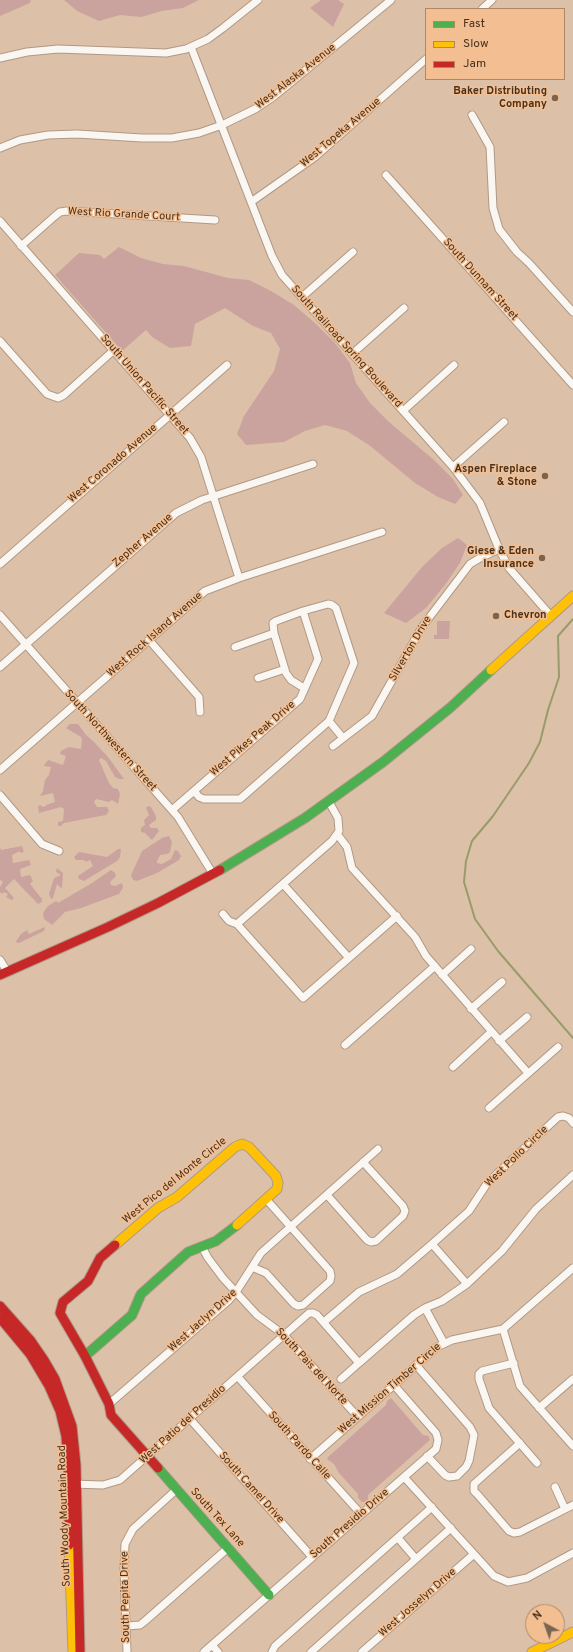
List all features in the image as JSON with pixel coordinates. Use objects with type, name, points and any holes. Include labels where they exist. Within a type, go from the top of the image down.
[{"type":"main road","points":[[4,973],[108,927],[212,874],[262,845],[329,802],[383,762],[451,707],[573,596]]},
{"type":"main road","name":"West Pico del Monte Circle","points":[[85,1356],[132,1315],[141,1294],[189,1250],[202,1247],[216,1241],[231,1231],[277,1189],[278,1183],[276,1176],[249,1147],[242,1144],[235,1146],[177,1197],[158,1208],[100,1258],[88,1281],[63,1302],[60,1307],[60,1313],[85,1356],[108,1404],[111,1415],[148,1457]]},
{"type":"main road","name":"South Woody Mountain Road","points":[[0,1306],[31,1341],[44,1360],[55,1379],[72,1426],[75,1445],[69,1550],[73,1652]]},
{"type":"main road","name":"South Woody Mountain Road","points":[[0,1318],[37,1365],[50,1386],[60,1411],[66,1436],[73,1484],[80,1652]]},
{"type":"main road","name":"South Tex Lane","points":[[148,1457],[269,1595]]},
{"type":"main road","points":[[532,1652],[573,1632]]},
{"type":"street","points":[[0,58],[27,52],[58,49],[166,53],[192,47],[208,39],[258,0]]},
{"type":"street","name":"West Alaska Avenue","points":[[0,148],[20,140],[48,134],[172,138],[199,133],[222,125],[255,109],[273,97],[391,0]]},
{"type":"street","points":[[483,8],[492,0]]},
{"type":"street","name":"South Railroad Spring Boulevard","points":[[192,47],[251,202],[276,265],[282,275],[453,467],[480,503],[499,549],[509,568],[551,616]]},
{"type":"street","name":"West Topeka Avenue","points":[[251,202],[315,157],[425,60]]},
{"type":"street","points":[[472,115],[490,147],[493,208],[499,229],[517,252],[529,263],[573,312]]},
{"type":"street","name":"South Dunnam Street","points":[[386,175],[573,385]]},
{"type":"street","name":"West Rio Grande Court","points":[[21,246],[60,212],[67,211],[215,220]]},
{"type":"street","name":"South Union Pacific Street","points":[[0,221],[190,438],[197,449],[214,497],[239,578]]},
{"type":"street","points":[[302,297],[353,252]]},
{"type":"street","points":[[352,354],[404,308]]},
{"type":"street","points":[[0,341],[47,394],[58,398],[64,395],[114,350]]},
{"type":"street","points":[[403,411],[454,364]]},
{"type":"street","name":"West Coronado Avenue","points":[[0,564],[227,365]]},
{"type":"street","points":[[453,467],[504,422]]},
{"type":"street","name":"Zepher Avenue","points":[[0,667],[176,513],[197,503],[313,464]]},
{"type":"street","name":"West Rock Island Avenue","points":[[0,770],[205,591],[239,578],[382,532]]},
{"type":"street","name":"Silverton Drive","points":[[333,746],[372,716],[422,628],[470,564],[499,549]]},
{"type":"street","points":[[194,791],[204,800],[240,799],[329,721],[354,663],[336,608],[332,605],[328,604],[303,611],[276,621],[272,627],[285,670],[291,680],[304,688]]},
{"type":"street","name":"West Pikes Peak Drive","points":[[172,810],[300,699],[318,660],[303,611]]},
{"type":"street","name":"South Northwestern Street","points":[[0,615],[76,703],[172,810],[185,828],[212,874]]},
{"type":"street","points":[[235,647],[274,633]]},
{"type":"street","points":[[148,640],[199,697],[200,712]]},
{"type":"street","points":[[258,678],[285,670]]},
{"type":"street","points":[[329,721],[343,738]]},
{"type":"street","points":[[0,795],[42,844],[59,851]]},
{"type":"street","points":[[237,924],[332,841],[339,831],[338,818],[329,802]]},
{"type":"street","points":[[337,834],[347,847],[352,868],[397,916],[418,941],[426,956],[528,1073]]},
{"type":"street","points":[[283,884],[349,958]]},
{"type":"street","points":[[223,914],[229,921],[237,924],[303,998],[397,916]]},
{"type":"street","points":[[442,975],[471,949]]},
{"type":"street","points":[[0,960],[4,973]]},
{"type":"street","points":[[345,1045],[435,966]]},
{"type":"street","points":[[471,1009],[502,982]]},
{"type":"street","points":[[499,1041],[527,1017]]},
{"type":"street","points":[[453,1067],[491,1032]]},
{"type":"street","points":[[489,1108],[558,1047]]},
{"type":"street","name":"West Pollo Circle","points":[[324,1322],[359,1292],[397,1274],[432,1244],[469,1211],[488,1182],[558,1117],[563,1116],[569,1118],[573,1123]]},
{"type":"street","name":"West Jaclyn Drive","points":[[108,1404],[236,1292],[261,1253],[378,1149]]},
{"type":"street","points":[[327,1195],[367,1240],[371,1242],[376,1241],[403,1216],[405,1211],[403,1206],[363,1162]]},
{"type":"street","points":[[341,1379],[414,1315],[425,1308],[442,1301],[467,1284],[502,1251],[536,1210],[573,1175]]},
{"type":"street","points":[[252,1267],[266,1274],[294,1304],[298,1306],[303,1305],[330,1281],[332,1276],[330,1271],[266,1199]]},
{"type":"street","points":[[432,1244],[467,1284]]},
{"type":"street","name":"South Pais del Norte","points":[[202,1247],[211,1263],[257,1315],[284,1335],[357,1416]]},
{"type":"street","name":"West Mission Timber Circle","points":[[310,1458],[393,1384],[444,1343],[504,1329],[573,1268]]},
{"type":"street","points":[[425,1308],[444,1343]]},
{"type":"street","points":[[284,1335],[309,1313],[313,1313],[324,1322],[359,1362]]},
{"type":"street","points":[[504,1329],[520,1386],[573,1446]]},
{"type":"street","name":"West Patio del Presidio","points":[[73,1484],[104,1485],[120,1480],[148,1457],[284,1335]]},
{"type":"street","points":[[514,1363],[487,1368],[479,1374],[479,1379],[489,1408],[537,1463]]},
{"type":"street","points":[[416,1365],[470,1427],[474,1435],[469,1462],[457,1476],[449,1477],[445,1475],[427,1456]]},
{"type":"street","name":"South Pardo Calle","points":[[238,1377],[361,1514]]},
{"type":"street","points":[[539,1408],[573,1379]]},
{"type":"street","name":"South Presidio Drive","points":[[204,1652],[436,1449],[438,1440],[436,1433],[393,1384]]},
{"type":"street","name":"South Camel Drive","points":[[190,1419],[312,1557]]},
{"type":"street","points":[[520,1443],[477,1481],[473,1487],[474,1491],[508,1531],[514,1533],[520,1532],[573,1505]]},
{"type":"street","points":[[404,1476],[494,1576],[508,1582],[527,1578],[573,1554]]},
{"type":"street","points":[[555,1487],[565,1509]]},
{"type":"street","name":"South Pepita Drive","points":[[127,1652],[124,1569],[126,1544],[133,1529],[176,1490]]},
{"type":"street","points":[[272,1652],[275,1646],[432,1507]]},
{"type":"street","points":[[311,1652],[451,1528]]},
{"type":"street","points":[[398,1538],[416,1559]]},
{"type":"street","points":[[127,1626],[140,1625],[228,1548]]},
{"type":"street","name":"West Josselyn Drive","points":[[362,1652],[474,1554]]},
{"type":"street","points":[[212,1645],[218,1652]]},
{"type":"shaded area","points":[[0,0],[31,0],[30,3],[0,16]]},
{"type":"shaded area","points":[[64,0],[199,0],[183,8],[162,11],[141,17],[120,15],[99,21],[77,11]]},
{"type":"shaded area","points":[[321,0],[338,0],[344,4],[333,27],[310,8]]},
{"type":"shaded area","points":[[119,247],[141,258],[163,264],[184,266],[228,278],[249,280],[294,305],[335,343],[350,363],[356,383],[370,403],[389,422],[434,460],[453,479],[463,495],[455,504],[438,497],[415,483],[369,445],[347,431],[325,425],[305,431],[284,442],[246,445],[237,434],[244,416],[274,371],[280,349],[271,333],[253,326],[225,308],[195,324],[191,346],[170,348],[152,337],[146,330],[122,351],[55,275],[79,253],[100,255],[104,259]]},
{"type":"shaded area","points":[[458,538],[467,545],[460,563],[445,585],[426,608],[406,623],[384,613],[422,567],[442,548]]},
{"type":"shaded area","points":[[437,621],[450,621],[449,639],[434,639],[434,635],[437,635]]},
{"type":"shaded area","points":[[70,724],[78,724],[86,735],[108,757],[124,779],[115,777],[106,761],[101,758],[99,760],[109,783],[113,788],[118,789],[120,794],[118,804],[112,800],[109,802],[96,799],[94,802],[97,807],[107,807],[109,811],[106,815],[64,823],[61,826],[58,826],[58,822],[63,821],[64,809],[61,807],[39,813],[38,806],[41,805],[42,807],[55,802],[53,793],[40,796],[51,767],[44,766],[48,760],[63,765],[66,756],[60,754],[61,751],[69,747],[81,749],[81,737],[66,728]]},
{"type":"shaded area","points":[[148,806],[151,807],[156,816],[156,820],[149,825],[151,828],[157,828],[159,831],[152,840],[145,833],[141,832],[141,828],[145,825],[144,820],[149,815],[146,808]]},
{"type":"shaded area","points":[[169,836],[172,842],[170,852],[160,855],[157,863],[162,864],[171,859],[175,850],[178,851],[181,856],[179,860],[157,873],[137,881],[133,880],[131,875],[142,851],[162,838]]},
{"type":"shaded area","points":[[22,846],[24,852],[20,853],[20,851],[12,855],[13,863],[29,860],[31,865],[20,869],[21,877],[30,875],[33,881],[30,884],[42,899],[42,902],[38,904],[14,879],[5,888],[14,898],[12,900],[6,897],[8,894],[4,892],[2,894],[0,892],[0,887],[3,882],[0,880],[0,847],[1,850]]},
{"type":"shaded area","points":[[118,849],[121,849],[120,857],[117,861],[84,881],[79,879],[78,876],[93,866],[90,860],[86,862],[84,860],[76,860],[74,857],[79,852],[107,857]]},
{"type":"shaded area","points":[[57,868],[63,873],[62,889],[57,884],[53,898],[51,899],[49,894],[54,878],[61,875],[56,872]]},
{"type":"shaded area","points":[[111,870],[116,876],[110,882],[111,885],[115,886],[122,883],[123,888],[119,894],[81,908],[65,912],[52,925],[44,919],[43,913],[48,906],[56,901],[58,903]]},
{"type":"shaded area","points":[[45,927],[44,931],[17,943],[16,941],[21,934],[27,930],[29,934]]},
{"type":"shaded area","points":[[391,1398],[423,1435],[428,1436],[430,1440],[368,1495],[368,1499],[365,1502],[362,1502],[358,1498],[358,1494],[339,1473],[334,1464],[327,1459],[386,1405],[387,1401]]},
{"type":"waterway","points":[[573,619],[558,636],[559,677],[548,710],[540,742],[529,763],[493,816],[472,841],[466,861],[464,882],[475,919],[498,951],[573,1038]]},
{"type":"traffic: fast","points":[[220,870],[305,818],[383,762],[451,707],[491,670]]},
{"type":"traffic: fast","points":[[85,1356],[132,1315],[141,1294],[188,1252],[216,1241],[237,1225]]},
{"type":"traffic: fast","points":[[158,1468],[269,1595]]},
{"type":"traffic: slow","points":[[491,670],[573,596]]},
{"type":"traffic: slow","points":[[115,1245],[158,1208],[177,1197],[235,1147],[242,1144],[249,1147],[276,1176],[278,1183],[277,1189],[237,1225]]},
{"type":"traffic: slow","points":[[69,1545],[73,1652]]},
{"type":"traffic: slow","points":[[532,1652],[573,1632]]},
{"type":"traffic: jam","points":[[0,975],[108,927],[158,903],[220,870]]},
{"type":"traffic: jam","points":[[115,1245],[100,1258],[88,1281],[63,1302],[60,1313],[85,1356],[109,1404],[111,1415],[158,1468]]},
{"type":"traffic: jam","points":[[0,1306],[31,1341],[44,1360],[55,1379],[72,1426],[76,1465],[80,1652]]},
{"type":"traffic: jam","points":[[0,1318],[30,1354],[49,1386],[60,1411],[66,1436],[69,1484],[69,1545]]},
{"type":"place","name":"Baker Distributing Company","points":[[555,98]]},
{"type":"place","name":"Aspen Fireplace & Stone","points":[[545,476]]},
{"type":"place","name":"Giese & Eden Insurance","points":[[542,558]]},
{"type":"place","name":"Chevron","points":[[496,616]]}]
